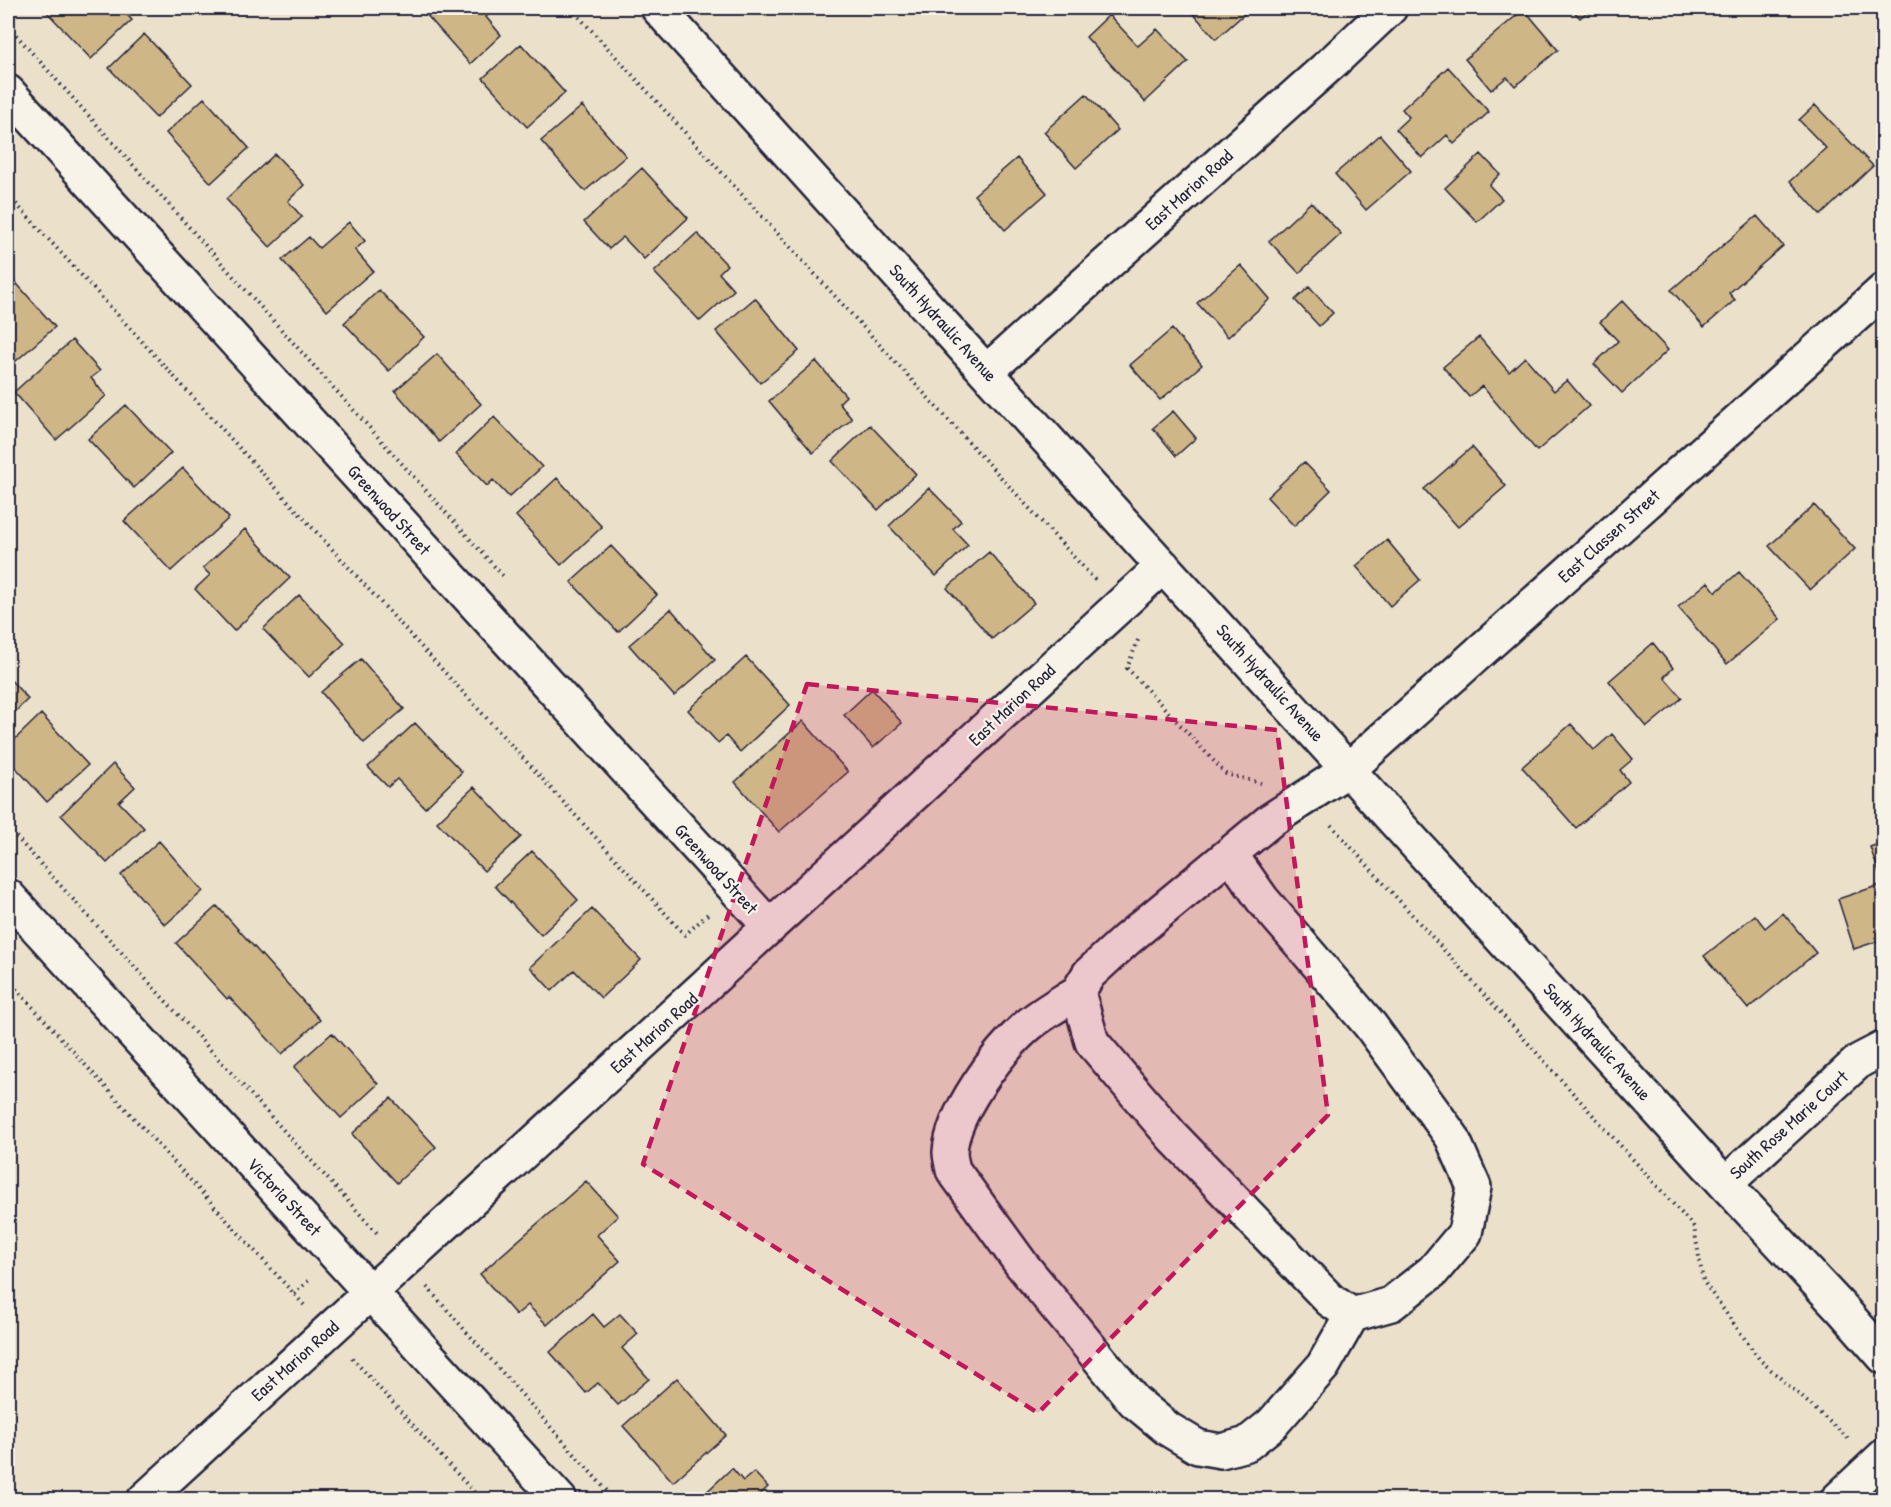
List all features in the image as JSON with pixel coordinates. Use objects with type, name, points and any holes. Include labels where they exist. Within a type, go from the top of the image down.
[{"type":"street","name":"South Hydraulic Avenue","points":[[658,8],[986,372],[1884,1357]]},
{"type":"street","name":"East Marion Road","points":[[986,372],[1335,60],[1390,8]]},
{"type":"street","name":"Greenwood Street","points":[[8,92],[770,927]]},
{"type":"street","name":"East Classen Street","points":[[1352,1315],[1323,1366],[1272,1424],[1247,1444],[1221,1451],[1198,1447],[1168,1429],[1134,1401],[1022,1264],[953,1170],[950,1153],[954,1134],[970,1098],[995,1062],[1026,1027],[1078,992],[1089,974],[1126,940],[1272,820],[1349,769],[1879,303]]},
{"type":"street","name":"East Marion Road","points":[[144,1500],[1163,566]]},
{"type":"street","points":[[1078,992],[1092,1042],[1172,1137],[1330,1300],[1352,1315],[1391,1304],[1433,1271],[1465,1233],[1474,1187],[1452,1137],[1377,1034],[1262,899],[1231,855]]},
{"type":"street","name":"Victoria Street","points":[[8,896],[560,1500]]},
{"type":"street","name":"South Rose Marie Court","points":[[1725,1184],[1859,1061],[1884,1048]]},
{"type":"street","points":[[1837,1500],[1879,1460]]},
{"type":"path","points":[[571,8],[1090,573],[1140,635],[1127,668],[1226,774],[1275,787],[1333,826],[1694,1227],[1703,1281],[1760,1360],[1854,1443],[1879,1460]]},
{"type":"path","points":[[8,828],[404,1262],[615,1500]]},
{"type":"path","points":[[8,981],[481,1500]]},
{"type":"highlighted area","points":[[807,684],[1277,730],[1328,1115],[1038,1413],[643,1164]]},
{"type":"building","points":[[48,8],[120,8],[132,20],[91,59],[45,10]]},
{"type":"building","points":[[431,8],[491,8],[493,10],[486,17],[501,35],[470,64],[425,13]]},
{"type":"building","points":[[809,8],[821,8],[814,14]]},
{"type":"building","points":[[1188,8],[1251,8],[1216,39]]},
{"type":"building","points":[[1571,8],[1592,8],[1580,18]]},
{"type":"building","points":[[1524,9],[1558,50],[1515,86],[1507,77],[1491,90],[1465,59]]},
{"type":"building","points":[[1109,15],[1138,46],[1157,29],[1188,62],[1145,102],[1086,37]]},
{"type":"building","points":[[144,34],[192,84],[156,118],[109,68]]},
{"type":"building","points":[[521,44],[565,93],[527,127],[483,78]]},
{"type":"building","points":[[1448,67],[1489,112],[1454,144],[1447,135],[1422,158],[1396,129],[1409,117],[1402,109]]},
{"type":"building","points":[[1086,94],[1118,130],[1076,168],[1044,132]]},
{"type":"building","points":[[204,98],[249,148],[211,183],[166,133]]},
{"type":"building","points":[[1815,105],[1873,166],[1821,215],[1790,181],[1826,148],[1799,120]]},
{"type":"building","points":[[582,106],[626,156],[585,191],[541,141]]},
{"type":"building","points":[[1380,135],[1411,171],[1366,210],[1335,174]]},
{"type":"building","points":[[275,154],[304,185],[288,201],[302,217],[270,247],[226,199]]},
{"type":"building","points":[[1481,154],[1500,174],[1489,185],[1502,199],[1477,222],[1445,188]]},
{"type":"building","points":[[1017,158],[1047,193],[1005,230],[974,195]]},
{"type":"building","points":[[642,168],[688,218],[644,259],[623,237],[609,249],[584,222]]},
{"type":"building","points":[[1311,202],[1341,234],[1299,273],[1269,241]]},
{"type":"building","points":[[1757,216],[1783,246],[1729,293],[1735,300],[1704,327],[1671,290]]},
{"type":"building","points":[[349,222],[365,241],[355,250],[373,271],[327,311],[282,260],[309,237],[319,248]]},
{"type":"building","points":[[697,233],[727,265],[719,273],[734,290],[700,321],[654,272]]},
{"type":"building","points":[[1241,265],[1270,299],[1228,337],[1197,303]]},
{"type":"building","points":[[11,277],[55,327],[16,361],[8,351],[8,280]]},
{"type":"building","points":[[1309,287],[1333,313],[1319,326],[1295,300]]},
{"type":"building","points":[[379,290],[424,337],[389,371],[344,323]]},
{"type":"building","points":[[755,298],[799,351],[760,383],[716,331]]},
{"type":"building","points":[[1622,301],[1668,350],[1622,393],[1594,364],[1618,341],[1600,322]]},
{"type":"building","points":[[1172,329],[1202,365],[1160,400],[1130,365]]},
{"type":"building","points":[[1479,337],[1509,372],[1525,357],[1554,391],[1567,380],[1589,406],[1537,451],[1482,386],[1469,397],[1443,367]]},
{"type":"building","points":[[72,340],[100,371],[91,378],[106,396],[56,440],[14,392]]},
{"type":"building","points":[[437,354],[481,404],[439,442],[395,391]]},
{"type":"building","points":[[816,361],[846,396],[839,403],[852,419],[813,453],[769,401]]},
{"type":"building","points":[[126,405],[171,453],[134,488],[88,439]]},
{"type":"building","points":[[1173,411],[1196,438],[1176,456],[1153,428]]},
{"type":"building","points":[[494,417],[542,467],[509,497],[493,480],[487,486],[456,454]]},
{"type":"building","points":[[870,425],[916,474],[878,510],[832,461]]},
{"type":"building","points":[[1472,447],[1506,486],[1458,527],[1424,489]]},
{"type":"building","points":[[1304,462],[1331,490],[1294,526],[1267,497]]},
{"type":"building","points":[[183,468],[229,518],[171,571],[124,521]]},
{"type":"building","points":[[557,478],[602,527],[561,565],[516,516]]},
{"type":"building","points":[[929,488],[961,521],[953,529],[968,545],[936,576],[889,526]]},
{"type":"building","points":[[1814,505],[1855,549],[1810,590],[1769,546]]},
{"type":"building","points":[[245,529],[290,578],[234,631],[195,589],[210,575],[203,568]]},
{"type":"building","points":[[1387,540],[1420,580],[1390,606],[1356,566]]},
{"type":"building","points":[[611,546],[657,595],[618,632],[571,582]]},
{"type":"building","points":[[989,552],[1034,603],[992,639],[947,588]]},
{"type":"building","points":[[1739,572],[1780,619],[1727,664],[1678,607],[1708,582],[1716,592]]},
{"type":"building","points":[[299,595],[345,643],[309,677],[263,629]]},
{"type":"building","points":[[671,609],[715,660],[674,696],[629,645]]},
{"type":"building","points":[[1653,643],[1673,668],[1664,677],[1682,698],[1647,727],[1609,681]]},
{"type":"building","points":[[746,657],[790,705],[740,752],[726,736],[718,743],[688,710]]},
{"type":"building","points":[[361,659],[404,709],[364,743],[321,692]]},
{"type":"building","points":[[8,677],[28,699],[8,719]]},
{"type":"building","points":[[872,689],[902,723],[873,748],[844,715]]},
{"type":"building","points":[[41,714],[88,765],[47,802],[8,759],[8,746]]},
{"type":"building","points":[[803,721],[848,772],[779,832],[735,782]]},
{"type":"building","points":[[415,723],[462,772],[425,808],[397,779],[388,787],[368,767]]},
{"type":"building","points":[[1571,724],[1594,750],[1612,734],[1633,759],[1620,770],[1629,782],[1576,828],[1522,767]]},
{"type":"building","points":[[113,764],[135,787],[119,802],[144,828],[107,863],[61,815]]},
{"type":"building","points":[[474,787],[521,837],[484,871],[437,822]]},
{"type":"building","points":[[159,841],[203,891],[165,925],[121,875]]},
{"type":"building","points":[[1884,842],[1884,939],[1854,949],[1838,899],[1883,884],[1870,847]]},
{"type":"building","points":[[532,851],[578,900],[541,935],[495,886]]},
{"type":"building","points":[[217,906],[320,1020],[282,1054],[176,943]]},
{"type":"building","points":[[592,909],[641,960],[601,998],[574,970],[552,991],[530,967]]},
{"type":"building","points":[[1783,913],[1816,953],[1748,1009],[1704,956],[1755,915],[1765,928]]},
{"type":"building","points":[[332,1033],[378,1084],[341,1118],[294,1067]]},
{"type":"building","points":[[391,1098],[436,1147],[397,1183],[352,1134]]},
{"type":"building","points":[[586,1181],[618,1216],[597,1235],[620,1261],[547,1325],[528,1305],[516,1315],[480,1274]]},
{"type":"building","points":[[593,1314],[604,1327],[620,1314],[638,1334],[622,1348],[649,1379],[618,1405],[598,1383],[586,1393],[550,1352]]},
{"type":"building","points":[[677,1378],[726,1435],[673,1482],[623,1426]]},
{"type":"building","points":[[732,1468],[743,1481],[754,1472],[768,1487],[756,1498],[758,1500],[698,1500]]}]
